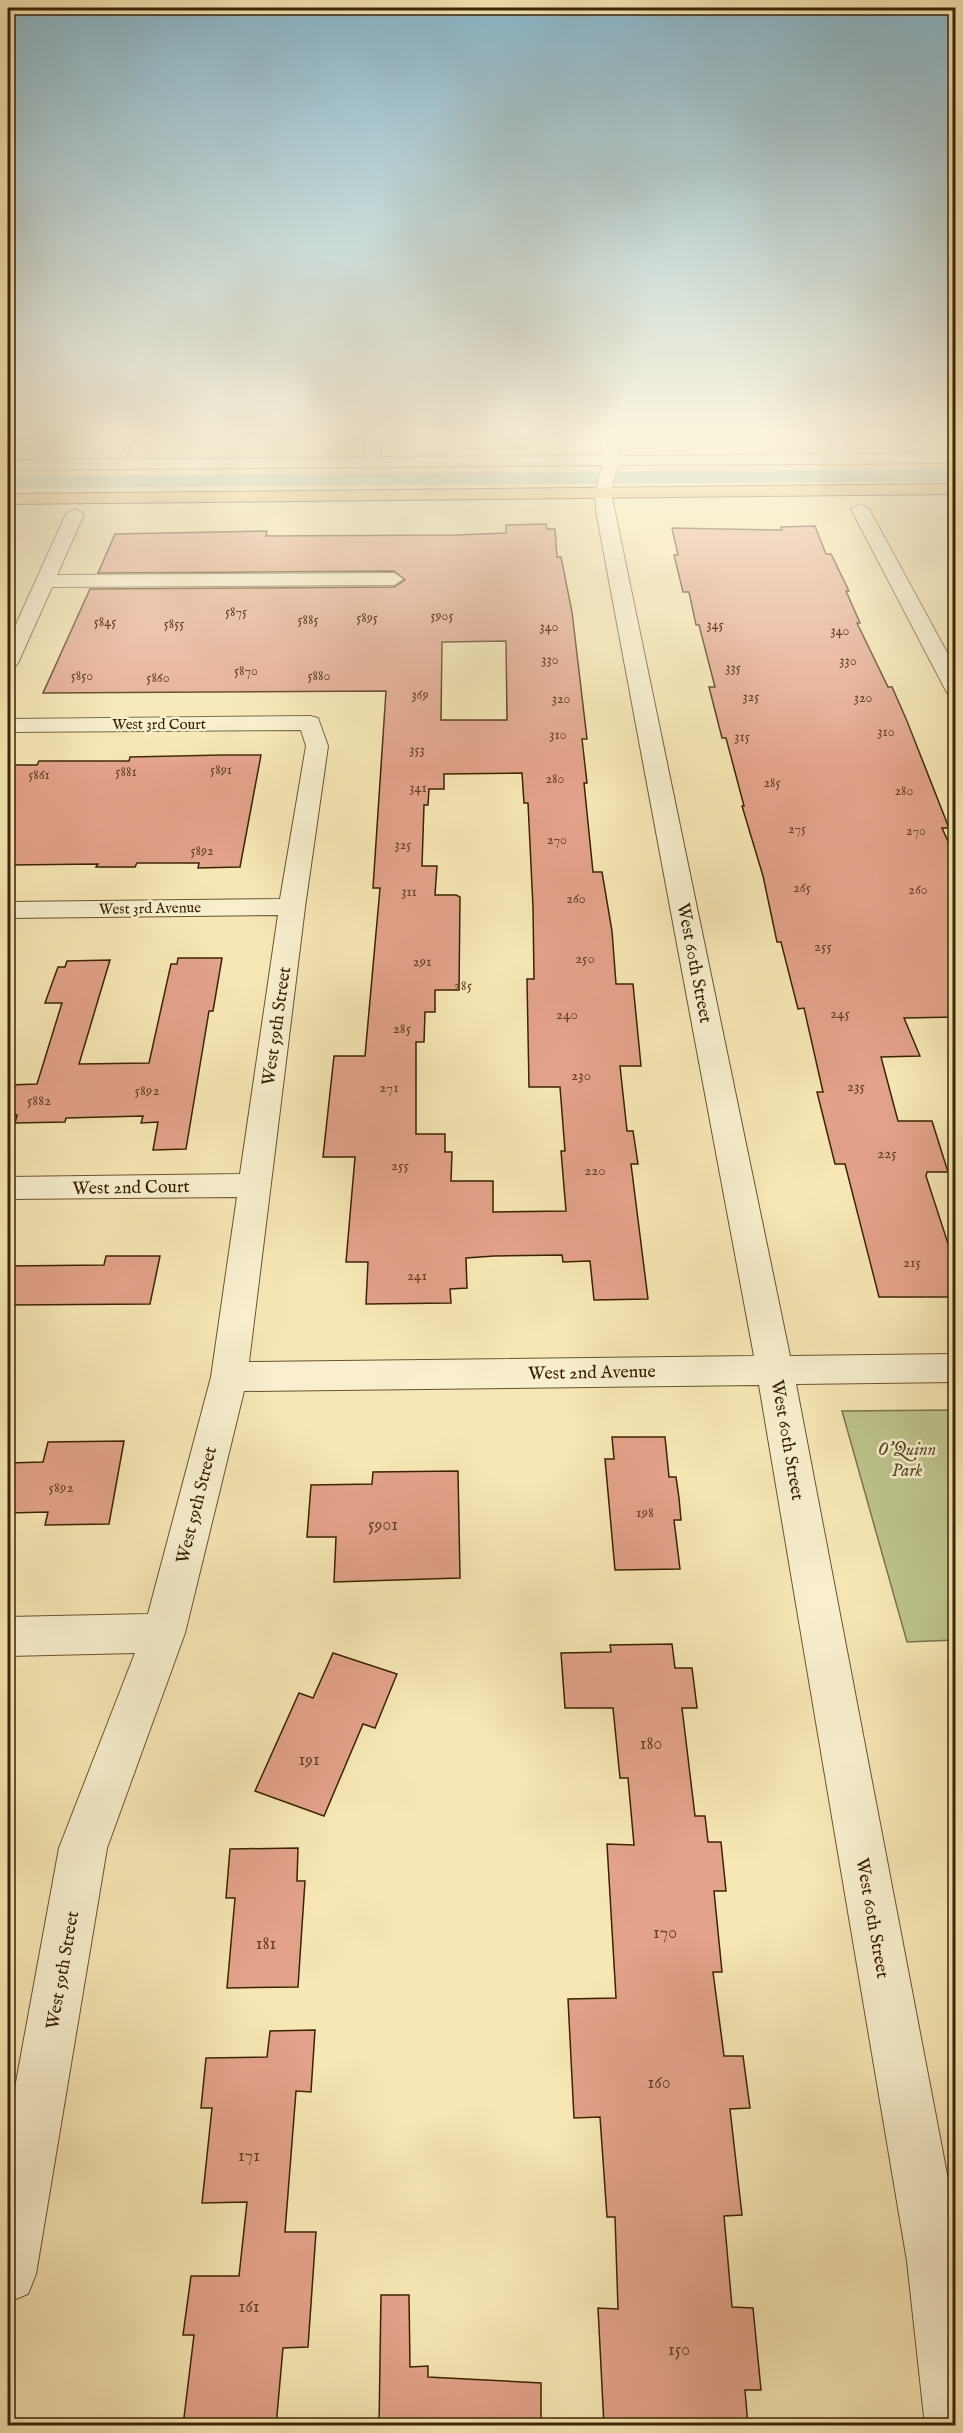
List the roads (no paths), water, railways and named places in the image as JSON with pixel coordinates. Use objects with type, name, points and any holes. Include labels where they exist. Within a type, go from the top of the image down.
[{"type":"street","points":[[8,663],[61,545]]},
{"type":"street","name":"West 60th Street","points":[[614,545],[775,1370],[935,2262],[955,2426]]},
{"type":"street","points":[[879,545],[956,689]]},
{"type":"street","points":[[45,581],[394,579]]},
{"type":"street","name":"West 3rd Court","points":[[8,725],[310,723]]},
{"type":"street","name":"West 59th Street","points":[[8,2274],[83,1848],[164,1633],[229,1377],[292,906],[317,747],[310,723]]},
{"type":"street","name":"West 3rd Avenue","points":[[8,910],[292,906]]},
{"type":"street","name":"West 2nd Court","points":[[8,1188],[255,1185]]},
{"type":"street","name":"West 2nd Avenue","points":[[229,1377],[956,1368]]},
{"type":"street","points":[[8,1636],[164,1633]]},
{"type":"park label","name":"O'Quinn Park","points":[[907,1459]]}]
